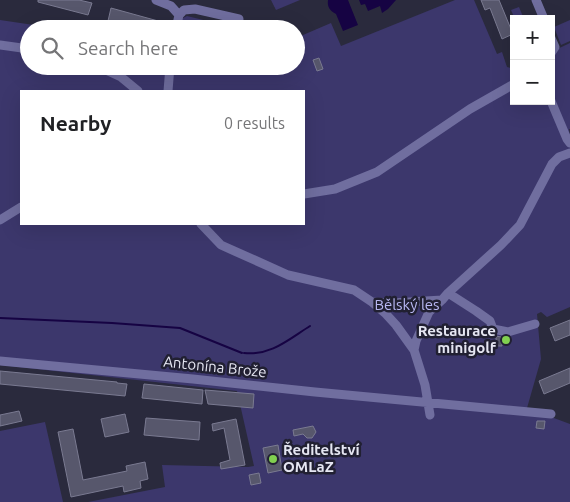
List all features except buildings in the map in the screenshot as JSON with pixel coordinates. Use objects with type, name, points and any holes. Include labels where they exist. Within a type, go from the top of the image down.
[{"type":"street","points":[[156,0],[171,6],[179,15]]},
{"type":"street","points":[[536,0],[542,15]]},
{"type":"street","points":[[178,20],[179,15],[184,10],[195,9],[239,19]]},
{"type":"street","points":[[0,45],[20,47]]},
{"type":"street","points":[[117,75],[137,90]]},
{"type":"street","points":[[168,90],[169,75]]},
{"type":"street","points":[[305,194],[335,189],[377,172],[470,109],[510,86]]},
{"type":"street","points":[[553,105],[570,143]]},
{"type":"street","points":[[414,350],[429,312],[520,225],[552,164],[559,157],[570,153]]},
{"type":"street","points":[[0,220],[20,208]]},
{"type":"street","points":[[202,225],[222,245],[288,275],[354,290],[372,302],[396,325],[414,350],[425,385],[430,415]]},
{"type":"street","points":[[372,302],[393,303],[445,297],[476,311],[490,321],[493,329],[508,332],[535,324]]},
{"type":"street","name":"Antonína Brože","points":[[0,360],[227,382],[292,394],[427,402],[551,414]]},
{"type":"green space","points":[[271,0],[300,0],[276,10]]},
{"type":"green space","name":"Bělský les","points":[[455,0],[474,0],[497,54],[502,52],[507,67],[510,68],[510,105],[555,105],[555,50],[570,43],[570,307],[547,317],[541,312],[537,314],[541,359],[527,408],[570,424],[570,502],[88,502],[165,487],[162,465],[254,466],[237,391],[0,365],[0,20],[20,23],[20,75],[305,75],[305,34],[331,23],[341,46]]},
{"type":"green space","points":[[519,7],[522,15],[513,15],[511,10]]},
{"type":"green space","points":[[187,16],[203,20],[179,20]]},
{"type":"green space","points":[[570,20],[570,41],[561,45],[555,27]]},
{"type":"green space","points":[[45,422],[63,502],[0,502],[0,431]]},
{"type":"shaded area","points":[[328,0],[348,0],[358,25],[343,31],[336,14],[329,7]]},
{"type":"shaded area","points":[[359,0],[396,0],[382,13],[380,6],[368,11],[365,4],[361,5]]},
{"type":"waterway","points":[[0,318],[180,328],[242,353]]},
{"type":"waterway","points":[[244,353],[263,352],[279,346],[310,326]]},
{"type":"place","name":"Restaurace minigolf","points":[[506,340]]},
{"type":"place","name":"Ředitelství OMLaZ","points":[[273,459]]}]
